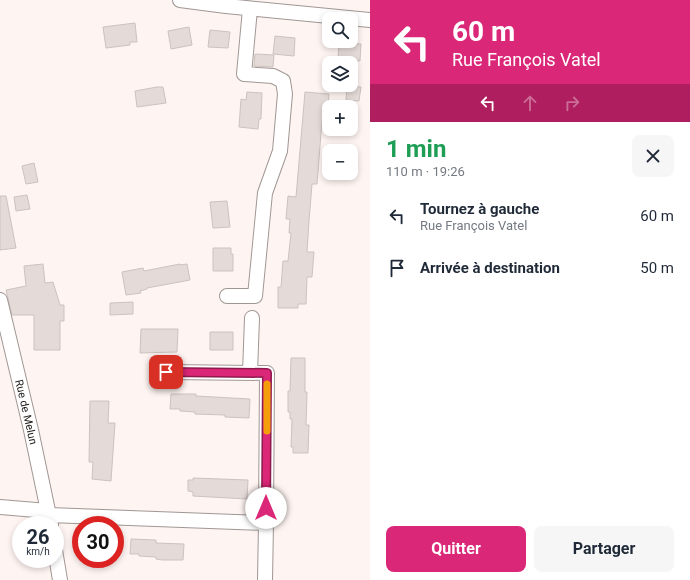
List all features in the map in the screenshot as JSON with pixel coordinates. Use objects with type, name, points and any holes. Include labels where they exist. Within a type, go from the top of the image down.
[{"type":"street","points":[[180,0],[250,9],[370,20]]},
{"type":"street","points":[[227,296],[255,296],[265,193],[280,151],[285,94],[283,81],[273,76],[244,74],[250,9]]},
{"type":"street","name":"Rue de Melun","points":[[0,300],[31,430],[49,516]]},
{"type":"street","points":[[250,373],[252,318]]},
{"type":"street","points":[[166,372],[267,373],[265,580]]},
{"type":"street","points":[[0,507],[44,516]]},
{"type":"street","points":[[64,517],[266,523]]},
{"type":"street","points":[[58,568],[60,580]]},
{"type":"building","points":[[135,23],[137,42],[130,42],[130,45],[106,48],[103,27]]},
{"type":"building","points":[[189,27],[192,45],[171,49],[168,31]]},
{"type":"building","points":[[210,30],[230,32],[228,48],[208,47]]},
{"type":"building","points":[[275,36],[295,38],[294,56],[273,54]]},
{"type":"building","points":[[358,44],[361,44],[360,61],[358,61],[358,56],[338,56],[339,48],[358,48]]},
{"type":"building","points":[[255,54],[274,55],[273,67],[254,66]]},
{"type":"building","points":[[163,87],[166,103],[137,107],[135,91]]},
{"type":"building","points":[[358,87],[361,87],[359,101],[346,100],[347,92],[358,92]]},
{"type":"building","points":[[247,92],[262,93],[261,119],[259,119],[258,129],[239,127],[241,99],[246,100]]},
{"type":"building","points":[[305,92],[329,94],[329,100],[322,100],[322,121],[317,184],[312,184],[307,252],[314,252],[312,277],[307,277],[306,304],[298,304],[298,308],[278,308],[278,287],[281,287],[283,261],[288,261],[291,233],[289,233],[290,219],[286,219],[288,196],[296,197]]},
{"type":"building","points":[[34,163],[38,182],[26,184],[22,166]]},
{"type":"building","points":[[27,195],[30,209],[16,211],[14,197]]},
{"type":"building","points":[[0,196],[6,196],[16,248],[0,250]]},
{"type":"building","points":[[227,201],[230,227],[213,228],[210,202]]},
{"type":"building","points":[[213,248],[231,248],[231,254],[233,254],[233,271],[213,271]]},
{"type":"building","points":[[43,264],[45,283],[53,282],[60,305],[64,305],[64,321],[60,321],[60,350],[34,350],[34,315],[12,315],[6,290],[26,286],[24,266]]},
{"type":"building","points":[[187,264],[190,280],[147,288],[140,291],[141,293],[126,295],[122,272],[143,268],[144,271]]},
{"type":"building","points":[[133,302],[133,314],[110,315],[110,303]]},
{"type":"building","points":[[141,329],[178,329],[177,352],[140,353]]},
{"type":"building","points":[[210,332],[233,332],[233,350],[210,350]]},
{"type":"building","points":[[291,358],[305,358],[305,392],[307,392],[306,425],[309,425],[308,453],[293,453],[293,447],[291,447],[292,419],[290,419],[290,412],[288,412],[288,391],[290,391]]},
{"type":"building","points":[[171,394],[196,394],[196,396],[250,399],[249,418],[225,417],[225,415],[195,414],[195,412],[180,411],[180,409],[170,409]]},
{"type":"building","points":[[90,401],[109,401],[108,423],[115,423],[111,481],[92,479],[93,462],[89,462]]},
{"type":"building","points":[[193,478],[248,480],[247,499],[193,496],[193,492],[188,491],[188,480],[193,480]]},
{"type":"building","points":[[131,539],[156,540],[156,543],[184,544],[183,560],[162,560],[156,559],[156,557],[130,554]]},
{"type":"slow traffic","points":[[267,384],[267,431]]},
{"type":"route","points":[[166,372],[267,373],[266,508]]}]
